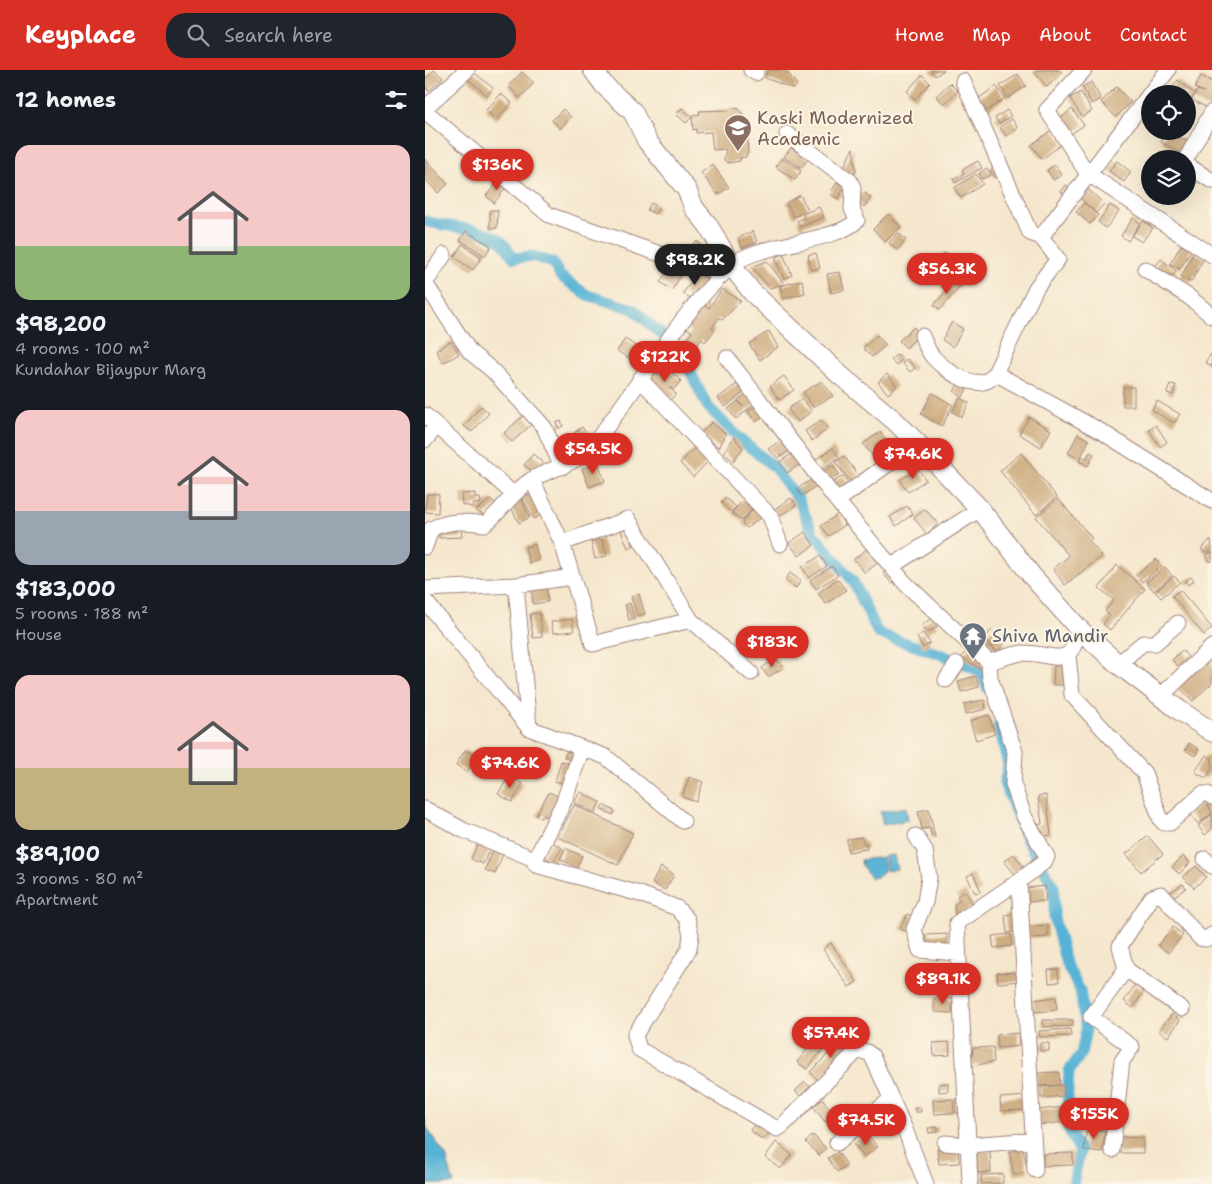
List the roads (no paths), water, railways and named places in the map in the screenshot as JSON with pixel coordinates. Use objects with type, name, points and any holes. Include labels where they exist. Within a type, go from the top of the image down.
[{"type":"main road","points":[[593,70],[604,85],[633,112],[647,141],[687,190],[694,208],[708,225],[731,265],[752,292],[917,443],[980,509],[1032,576],[1079,629],[1118,664],[1212,732]]},
{"type":"street","points":[[467,70],[425,110],[549,214],[677,260],[712,269],[731,265]]},
{"type":"street","points":[[1084,70],[1047,110],[1087,173],[1212,255]]},
{"type":"street","points":[[1041,238],[1087,173],[1167,70]]},
{"type":"street","points":[[922,336],[933,357],[955,374],[975,383],[984,384],[991,380],[995,373],[1036,288],[1058,259],[1041,238],[1029,233],[963,81]]},
{"type":"street","points":[[1191,150],[1212,112]]},
{"type":"street","points":[[425,547],[431,529],[444,523],[465,521],[485,524],[499,513],[513,494],[532,480],[575,462],[594,444],[662,347],[731,265],[739,259],[839,230],[857,220],[852,209],[853,188],[850,181],[787,134]]},
{"type":"street","points":[[1196,171],[1212,181]]},
{"type":"street","points":[[444,256],[425,283],[470,352],[493,370],[544,427],[562,467]]},
{"type":"street","points":[[1145,269],[1189,297],[1212,316]]},
{"type":"street","points":[[727,358],[837,501],[905,583],[989,662],[990,678],[1015,752],[1013,784],[1024,816],[1047,857],[1039,866],[1019,881],[957,923],[970,1181]]},
{"type":"street","points":[[995,373],[1102,432],[1212,502]]},
{"type":"street","points":[[640,380],[770,516],[780,544]]},
{"type":"street","points":[[425,415],[513,494]]},
{"type":"street","points":[[425,440],[437,426]]},
{"type":"street","points":[[837,501],[917,443]]},
{"type":"street","points":[[532,480],[562,542],[593,644],[691,620]]},
{"type":"street","points":[[892,566],[980,509]]},
{"type":"street","points":[[562,542],[628,519],[691,620],[751,673]]},
{"type":"street","points":[[425,589],[516,585],[566,578],[572,575]]},
{"type":"street","points":[[516,585],[529,728]]},
{"type":"street","points":[[425,601],[529,728],[606,757],[683,821]]},
{"type":"street","points":[[1118,664],[1143,643],[1155,643],[1178,623]]},
{"type":"street","points":[[989,662],[1025,653],[1060,659],[1068,655],[1075,645],[1079,629]]},
{"type":"street","points":[[946,680],[970,645]]},
{"type":"street","points":[[1161,696],[1212,647]]},
{"type":"street","points":[[1068,655],[1073,695],[1144,773],[1161,820],[1164,823],[1170,823],[1202,794],[1208,794],[1212,797]]},
{"type":"street","points":[[534,859],[564,801],[580,754],[578,748]]},
{"type":"street","points":[[425,809],[463,830],[534,859],[536,864],[640,894],[677,908],[687,919],[691,935],[689,949],[635,1036],[639,1049],[777,1128],[782,1126],[857,1051],[867,1052],[871,1056],[891,1099],[926,1184]]},
{"type":"street","points":[[916,836],[925,850],[929,878],[925,902],[914,930],[920,950],[958,953]]},
{"type":"street","points":[[1019,881],[1035,1170]]},
{"type":"street","points":[[1182,1009],[1126,969],[1120,946],[1152,897],[1161,894],[1199,938],[1207,939],[1212,935]]},
{"type":"street","points":[[1112,1150],[1122,1061],[1132,1047],[1091,1017],[1126,969]]},
{"type":"street","points":[[837,1143],[891,1099]]},
{"type":"street","points":[[945,1144],[969,1145],[1033,1140]]},
{"type":"water","points":[[906,807],[908,820],[883,825],[880,812]]},
{"type":"water","points":[[894,855],[897,869],[887,871],[885,856]]},
{"type":"water","points":[[883,857],[885,870],[877,877],[871,878],[862,866],[861,860]]},
{"type":"water","points":[[425,1119],[428,1130],[446,1156],[454,1184],[425,1184]]},
{"type":"waterway","points":[[425,221],[485,233],[502,242],[514,258],[533,256],[553,263],[560,276],[587,295],[633,309],[663,336],[690,371],[707,406],[742,441],[774,467],[798,499],[813,533],[853,581],[878,633],[970,666],[982,673],[987,688]]},
{"type":"waterway","points":[[999,725],[1008,766],[1004,783],[1026,839],[1054,887],[1054,918],[1066,964],[1080,990],[1086,1030],[1081,1054],[1069,1071],[1068,1088],[1068,1129],[1080,1151],[1073,1184]]},
{"type":"place","name":"Kaski Modernized Academic","points":[[738,152]]},
{"type":"place","name":"Shiva Mandir","points":[[973,660]]}]
